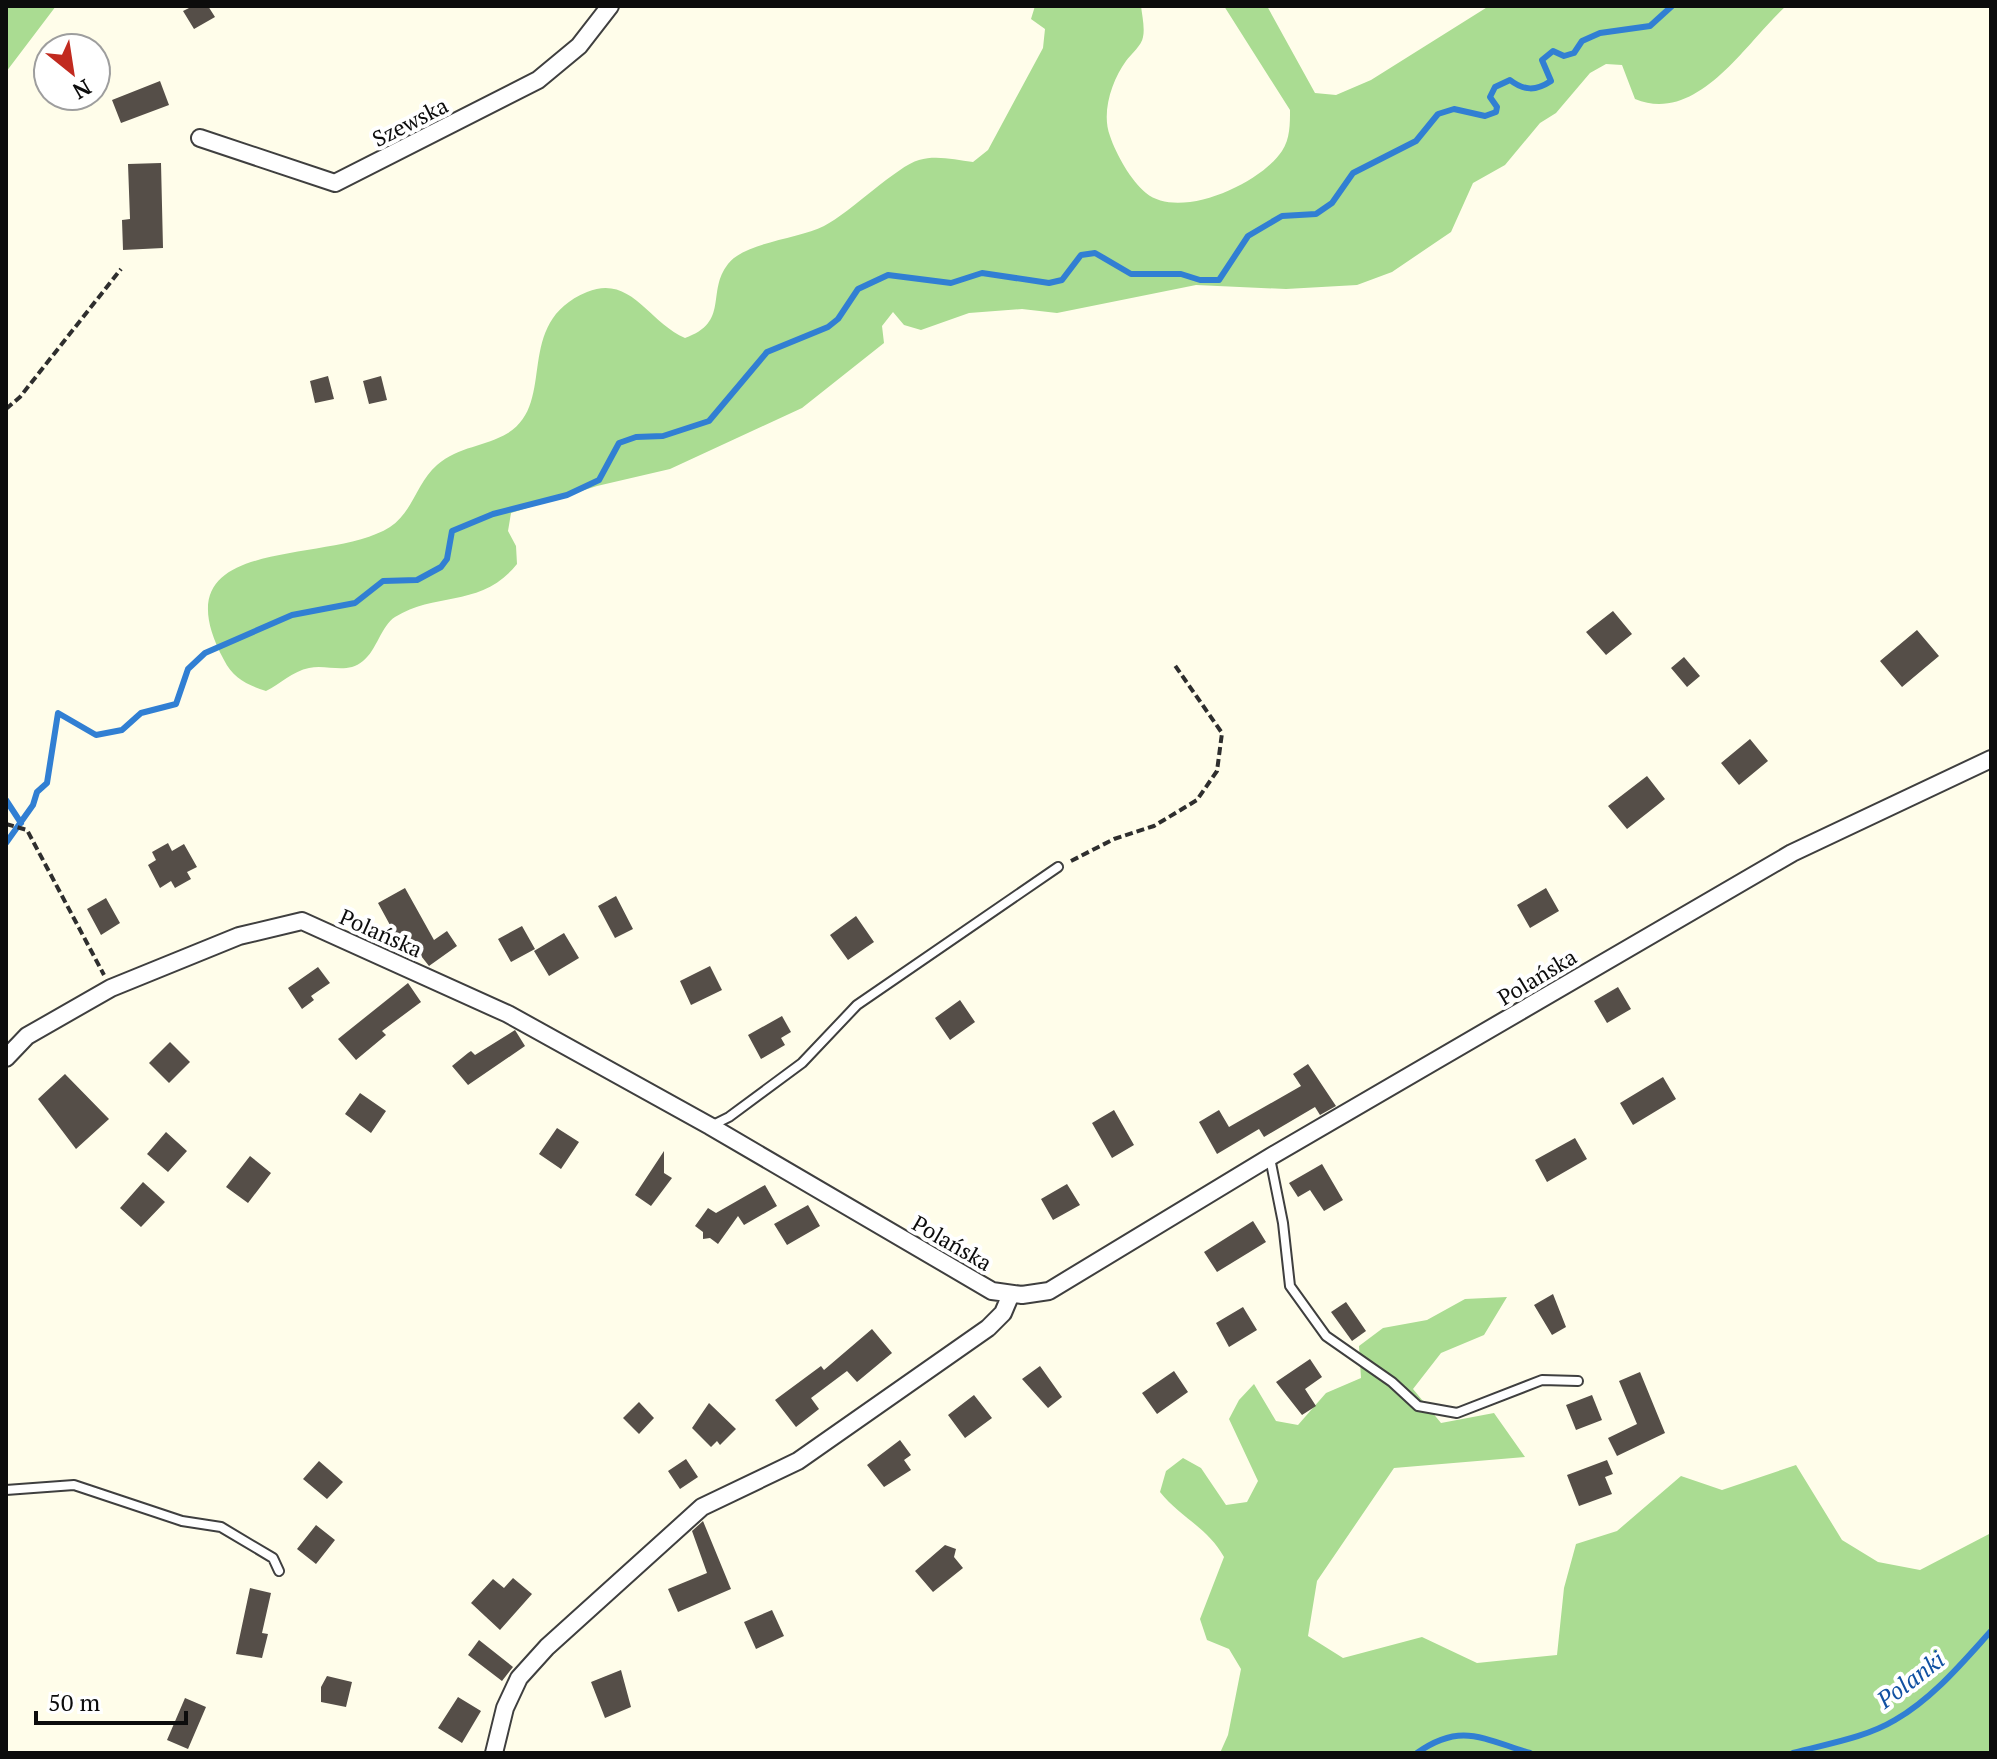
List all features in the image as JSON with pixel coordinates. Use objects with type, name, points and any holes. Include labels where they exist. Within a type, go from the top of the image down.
[{"type":"street","name":"Szewska","points":[[200,138],[335,183],[538,80],[579,46],[610,6]]},
{"type":"street","name":"Polańska","points":[[6,1058],[27,1036],[111,988],[239,936],[302,921],[508,1014],[710,1126],[992,1291],[1011,1294],[1049,1291],[1270,1157],[1792,853],[1991,759]]},
{"type":"street","points":[[494,1753],[505,1708],[519,1678],[547,1647],[702,1507],[798,1461],[881,1406],[988,1328],[1003,1313],[1011,1294]]},
{"type":"lane","points":[[710,1126],[729,1117],[802,1063],[857,1005],[1058,867]]},
{"type":"lane","points":[[1270,1157],[1283,1223],[1290,1286],[1326,1336],[1392,1382],[1418,1406],[1457,1413],[1542,1380],[1578,1381]]},
{"type":"lane","points":[[6,1490],[74,1485],[182,1521],[221,1527],[266,1553],[279,1571]]},
{"type":"path","points":[[6,409],[20,397],[121,269]]},
{"type":"path","points":[[1058,867],[1114,839],[1154,826],[1197,800],[1217,771],[1222,733],[1174,664]]},
{"type":"path","points":[[6,824],[27,830],[111,988]]},
{"type":"green space","points":[[6,6],[56,6],[36,32],[32,32],[32,38],[6,72]]},
{"type":"green space","points":[[1035,6],[1141,6],[1142,40],[1112,87],[1107,107],[1108,127],[1120,159],[1140,188],[1161,201],[1179,203],[1219,194],[1257,175],[1282,151],[1288,136],[1290,110],[1224,6],[1267,6],[1315,93],[1336,95],[1371,80],[1489,6],[1786,6],[1719,76],[1680,100],[1658,104],[1635,99],[1622,65],[1606,64],[1590,73],[1556,113],[1540,123],[1505,165],[1473,183],[1451,232],[1392,272],[1357,285],[1286,289],[1196,285],[1057,313],[1022,309],[969,313],[921,330],[904,325],[893,312],[882,326],[884,343],[802,408],[670,469],[597,486],[511,513],[508,531],[516,546],[517,564],[503,578],[474,593],[427,604],[395,617],[386,626],[372,651],[357,665],[303,670],[266,691],[232,672],[224,660],[209,619],[212,590],[230,572],[258,560],[362,539],[390,527],[398,521],[437,465],[454,454],[508,433],[523,419],[531,402],[542,342],[550,323],[564,306],[587,292],[602,288],[616,289],[628,294],[660,322],[685,338],[708,324],[722,275],[736,257],[759,246],[824,226],[919,160],[939,158],[973,162],[988,150],[1043,48],[1045,29],[1031,19]]},
{"type":"green space","points":[[1507,1297],[1484,1335],[1441,1353],[1413,1389],[1441,1423],[1494,1413],[1525,1457],[1394,1468],[1317,1581],[1308,1636],[1343,1658],[1422,1637],[1477,1663],[1557,1655],[1564,1588],[1576,1544],[1617,1531],[1681,1476],[1722,1490],[1796,1465],[1842,1540],[1878,1562],[1920,1570],[1991,1533],[1991,1753],[1220,1753],[1228,1735],[1241,1669],[1229,1649],[1207,1640],[1200,1619],[1224,1557],[1210,1538],[1160,1492],[1166,1471],[1183,1458],[1201,1468],[1226,1505],[1247,1502],[1258,1481],[1229,1419],[1239,1400],[1254,1384],[1276,1421],[1298,1425],[1326,1393],[1361,1378],[1359,1346],[1383,1328],[1427,1320],[1465,1299]]},
{"type":"building","points":[[193,6],[208,6],[215,17],[194,29],[183,11]]},
{"type":"building","points":[[160,81],[169,105],[121,123],[112,100]]},
{"type":"building","points":[[161,163],[163,248],[123,250],[122,220],[130,219],[128,164]]},
{"type":"building","points":[[328,376],[334,399],[315,403],[310,381]]},
{"type":"building","points":[[381,376],[387,400],[369,404],[363,381]]},
{"type":"building","points":[[1613,611],[1632,634],[1606,655],[1586,632]]},
{"type":"building","points":[[1917,630],[1939,656],[1902,687],[1880,661]]},
{"type":"building","points":[[1684,657],[1700,676],[1687,687],[1671,668]]},
{"type":"building","points":[[1750,739],[1768,761],[1739,785],[1721,763]]},
{"type":"building","points":[[1647,776],[1665,799],[1627,829],[1608,806]]},
{"type":"building","points":[[168,843],[172,851],[184,844],[197,867],[187,872],[191,879],[175,888],[171,881],[160,888],[148,865],[156,860],[152,852]]},
{"type":"building","points":[[405,888],[434,940],[447,931],[457,946],[429,966],[403,933],[396,936],[378,903]]},
{"type":"building","points":[[1546,888],[1559,911],[1530,928],[1517,905]]},
{"type":"building","points":[[616,896],[633,929],[615,938],[598,906]]},
{"type":"building","points":[[106,898],[120,923],[101,935],[87,909]]},
{"type":"building","points":[[856,916],[874,942],[848,960],[830,935]]},
{"type":"building","points":[[522,926],[535,949],[511,962],[498,939]]},
{"type":"building","points":[[564,933],[579,958],[549,976],[534,951]]},
{"type":"building","points":[[710,966],[722,990],[691,1005],[680,981]]},
{"type":"building","points":[[318,967],[330,983],[311,996],[314,1000],[302,1009],[288,988]]},
{"type":"building","points":[[408,983],[421,1002],[382,1031],[386,1035],[356,1060],[338,1039]]},
{"type":"building","points":[[1618,987],[1631,1009],[1607,1023],[1594,1001]]},
{"type":"building","points":[[960,1000],[975,1022],[950,1040],[935,1018]]},
{"type":"building","points":[[782,1016],[791,1032],[781,1038],[785,1045],[761,1059],[748,1035]]},
{"type":"building","points":[[515,1030],[525,1046],[468,1085],[452,1066],[471,1051],[475,1055]]},
{"type":"building","points":[[170,1042],[190,1062],[169,1083],[149,1063]]},
{"type":"building","points":[[1308,1064],[1336,1106],[1320,1115],[1315,1107],[1264,1137],[1259,1129],[1217,1154],[1199,1122],[1219,1110],[1229,1127],[1301,1086],[1293,1074]]},
{"type":"building","points":[[65,1074],[109,1119],[76,1149],[38,1099]]},
{"type":"building","points":[[1663,1077],[1676,1099],[1633,1125],[1620,1103]]},
{"type":"building","points":[[360,1093],[386,1111],[371,1133],[345,1114]]},
{"type":"building","points":[[1114,1110],[1134,1145],[1112,1158],[1092,1123]]},
{"type":"building","points":[[557,1128],[579,1142],[561,1169],[539,1154]]},
{"type":"building","points":[[166,1132],[187,1151],[168,1172],[147,1154]]},
{"type":"building","points":[[1575,1138],[1587,1159],[1547,1182],[1535,1160]]},
{"type":"building","points":[[664,1151],[664,1173],[672,1178],[651,1206],[635,1195]]},
{"type":"building","points":[[250,1156],[271,1173],[248,1203],[226,1187]]},
{"type":"building","points":[[1322,1164],[1343,1200],[1324,1211],[1310,1190],[1298,1197],[1289,1183]]},
{"type":"building","points":[[143,1182],[165,1202],[141,1227],[120,1208]]},
{"type":"building","points":[[1067,1184],[1080,1205],[1053,1220],[1041,1199]]},
{"type":"building","points":[[765,1185],[777,1206],[744,1225],[738,1216],[718,1244],[710,1238],[703,1239],[703,1232],[695,1226],[708,1208],[716,1213]]},
{"type":"building","points":[[808,1205],[820,1226],[787,1245],[774,1224]]},
{"type":"building","points":[[1253,1221],[1266,1242],[1217,1272],[1204,1252]]},
{"type":"building","points":[[1553,1294],[1566,1327],[1552,1335],[1534,1305]]},
{"type":"building","points":[[1346,1302],[1366,1331],[1352,1341],[1331,1312]]},
{"type":"building","points":[[1243,1307],[1257,1330],[1229,1347],[1216,1323]]},
{"type":"building","points":[[872,1329],[892,1353],[857,1382],[847,1371],[811,1398],[819,1409],[796,1427],[775,1400],[821,1366],[824,1370]]},
{"type":"building","points":[[1310,1359],[1322,1377],[1305,1389],[1316,1406],[1302,1415],[1276,1382]]},
{"type":"building","points":[[1040,1366],[1062,1397],[1048,1408],[1022,1379]]},
{"type":"building","points":[[1174,1371],[1188,1392],[1157,1414],[1142,1393]]},
{"type":"building","points":[[1640,1372],[1665,1433],[1617,1456],[1608,1438],[1637,1424],[1619,1381]]},
{"type":"building","points":[[974,1395],[992,1418],[965,1438],[948,1415]]},
{"type":"building","points":[[1592,1395],[1602,1420],[1576,1430],[1566,1405]]},
{"type":"building","points":[[639,1402],[654,1418],[639,1434],[623,1418]]},
{"type":"building","points":[[709,1403],[736,1429],[720,1445],[717,1441],[711,1447],[692,1428]]},
{"type":"building","points":[[900,1440],[911,1455],[904,1460],[911,1470],[884,1487],[867,1465]]},
{"type":"building","points":[[686,1459],[698,1477],[680,1489],[668,1471]]},
{"type":"building","points":[[1607,1460],[1613,1474],[1605,1477],[1612,1494],[1579,1506],[1567,1475]]},
{"type":"building","points":[[319,1461],[343,1482],[327,1499],[303,1479]]},
{"type":"building","points":[[703,1521],[731,1589],[678,1612],[668,1589],[707,1573],[692,1531]]},
{"type":"building","points":[[316,1525],[335,1540],[316,1564],[297,1549]]},
{"type":"building","points":[[945,1545],[956,1549],[954,1557],[963,1568],[933,1592],[915,1571]]},
{"type":"building","points":[[513,1578],[532,1594],[500,1630],[471,1603],[493,1579],[504,1588]]},
{"type":"building","points":[[250,1588],[271,1593],[262,1633],[268,1634],[262,1658],[236,1654]]},
{"type":"building","points":[[772,1610],[784,1636],[756,1649],[744,1622]]},
{"type":"building","points":[[479,1640],[513,1667],[502,1681],[468,1655]]},
{"type":"building","points":[[621,1670],[631,1707],[605,1718],[591,1682]]},
{"type":"building","points":[[327,1676],[352,1682],[346,1707],[321,1702],[321,1687]]},
{"type":"building","points":[[458,1697],[481,1711],[462,1743],[438,1728]]},
{"type":"building","points":[[185,1698],[206,1707],[188,1749],[167,1740]]},
{"type":"waterway","points":[[6,843],[33,805],[37,792],[47,783],[58,713],[96,735],[122,730],[141,713],[176,704],[188,669],[205,653],[292,615],[355,603],[383,581],[417,580],[441,567],[447,559],[452,531],[493,514],[567,495],[599,480],[619,443],[636,437],[663,436],[709,421],[767,352],[828,327],[838,319],[858,289],[888,275],[951,283],[982,273],[1049,283],[1062,280],[1081,255],[1095,253],[1131,274],[1181,274],[1200,280],[1219,280],[1248,236],[1282,216],[1316,214],[1332,203],[1353,173],[1416,141],[1438,114],[1454,109],[1485,116],[1496,112],[1497,107],[1490,97],[1495,87],[1510,80],[1530,88],[1551,81],[1542,60],[1553,51],[1564,56],[1574,53],[1582,41],[1600,33],[1650,26],[1672,6]]},
{"type":"waterway","points":[[6,800],[21,823]]},
{"type":"waterway","name":"Polanki","points":[[1793,1753],[1858,1736],[1895,1720],[1934,1691],[1991,1631]]},
{"type":"waterway","name":"Polanki","points":[[1417,1753],[1447,1738],[1460,1736],[1485,1739],[1530,1753]]}]
